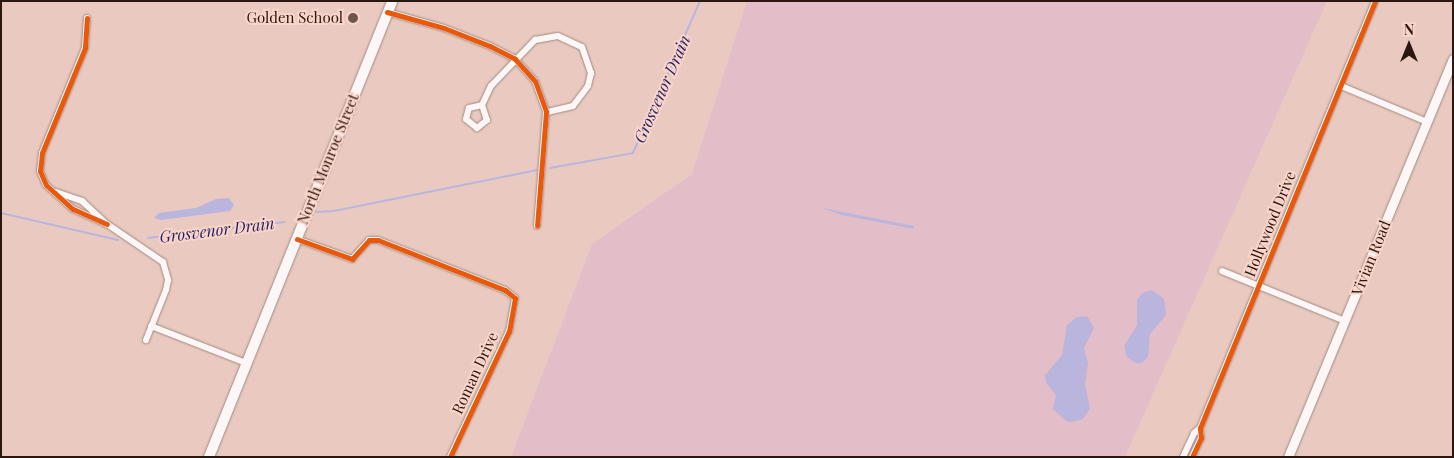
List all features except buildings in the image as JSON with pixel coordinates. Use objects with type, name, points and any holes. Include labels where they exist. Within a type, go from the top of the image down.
[{"type":"main road","name":"North Monroe Street","points":[[213,456],[246,363],[392,1]]},
{"type":"street","name":"Hollywood Drive","points":[[1192,457],[1201,438],[1200,428],[1375,1]]},
{"type":"street","points":[[387,12],[444,28],[515,59],[535,81],[546,112],[537,226]]},
{"type":"street","points":[[87,18],[84,48],[40,162],[42,178],[80,214],[108,224]]},
{"type":"street","points":[[482,105],[491,86],[515,59],[534,40],[550,35],[575,42],[586,55],[591,73],[582,97],[573,106],[546,112]]},
{"type":"street","name":"Vivian Road","points":[[1288,457],[1453,59]]},
{"type":"street","points":[[1341,86],[1427,122]]},
{"type":"street","points":[[55,191],[82,201],[108,224],[158,256],[166,268],[166,290],[146,340]]},
{"type":"street","name":"Roman Drive","points":[[297,239],[352,259],[369,240],[378,240],[505,290],[515,298],[509,331],[450,457]]},
{"type":"street","points":[[1222,271],[1345,321]]},
{"type":"street","points":[[151,326],[246,363]]},
{"type":"street","name":"Hollywood Drive","points":[[1183,457],[1194,433],[1200,428]]},
{"type":"shaded area","points":[[747,1],[1327,1],[1125,457],[511,457],[592,244],[692,174]]},
{"type":"shaded area","points":[[736,179],[822,208],[914,226],[914,229],[842,215]]},
{"type":"shaded area","points":[[229,198],[234,205],[230,211],[161,220],[154,218],[159,213],[196,208],[216,199]]},
{"type":"shaded area","points":[[1152,290],[1164,299],[1166,315],[1150,334],[1148,357],[1142,363],[1136,363],[1127,357],[1124,346],[1137,325],[1137,299],[1144,292]]},
{"type":"shaded area","points":[[1087,316],[1094,328],[1084,348],[1088,363],[1085,384],[1090,409],[1083,419],[1072,422],[1066,421],[1053,409],[1056,395],[1046,383],[1045,375],[1062,355],[1067,325],[1077,317]]},
{"type":"waterway","name":"Grosvenor Drain","points":[[550,168],[633,153],[700,1]]},
{"type":"waterway","name":"Grosvenor Drain","points":[[316,212],[334,211],[537,170]]},
{"type":"waterway","name":"Grosvenor Drain","points":[[1,213],[118,240]]},
{"type":"waterway","name":"Grosvenor Drain","points":[[148,238],[285,222]]},
{"type":"cycle path","points":[[1192,457],[1201,438],[1200,428],[1375,1]]},
{"type":"cycle path","points":[[387,12],[444,28],[490,46],[515,59],[535,81],[546,112],[537,226]]},
{"type":"cycle path","points":[[87,18],[85,48],[42,153],[40,171],[46,185],[73,209],[107,224]]},
{"type":"cycle path","points":[[297,239],[352,259],[369,240],[378,240],[505,290],[515,298],[509,331],[450,457]]},
{"type":"place","name":"Golden School","points":[[353,18]]}]
